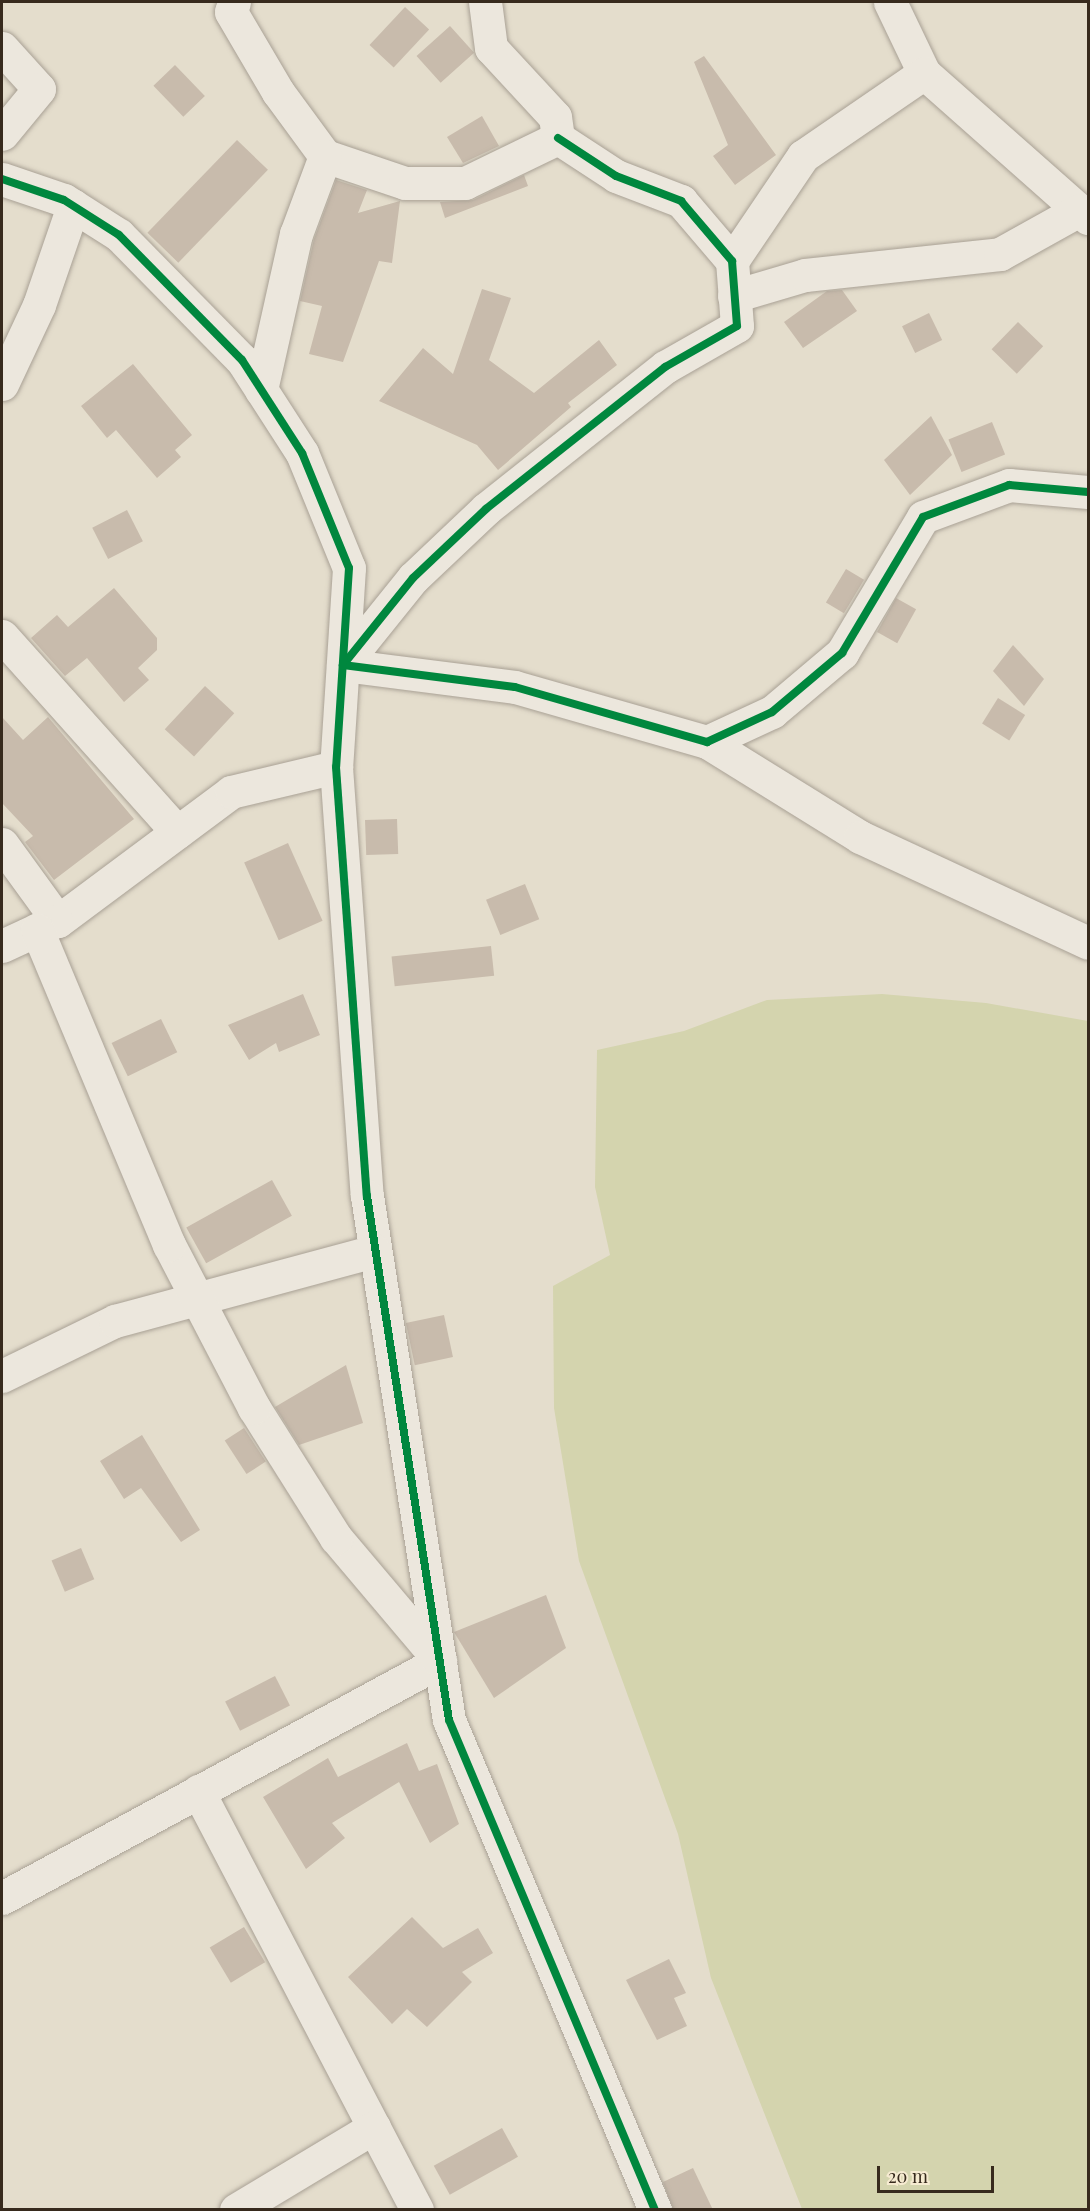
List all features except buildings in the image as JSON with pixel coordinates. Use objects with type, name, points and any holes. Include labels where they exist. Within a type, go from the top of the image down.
[{"type":"street","points":[[234,2],[231,12],[278,92],[325,156],[405,183],[465,183],[558,138]]},
{"type":"street","points":[[343,665],[413,578],[486,509],[665,367],[737,326],[732,261],[681,201],[616,176],[558,138],[555,117],[491,48],[485,2]]},
{"type":"street","points":[[734,296],[805,275],[1000,254],[1084,214],[924,73],[890,2]]},
{"type":"street","points":[[2,48],[39,89],[2,134]]},
{"type":"street","points":[[732,261],[803,156],[924,73]]},
{"type":"street","points":[[261,390],[296,234],[325,156]]},
{"type":"street","points":[[2,179],[73,206],[119,235],[182,294],[242,360],[302,453],[349,568],[336,767],[375,1251],[449,1720],[656,2210]]},
{"type":"street","points":[[2,384],[39,305],[73,206]]},
{"type":"street","points":[[707,742],[772,712],[842,653],[923,517],[1009,485],[1089,492]]},
{"type":"street","points":[[2,636],[177,832]]},
{"type":"street","points":[[343,665],[515,687],[707,742],[860,837],[1089,943]]},
{"type":"street","points":[[2,945],[48,925],[231,792],[336,767]]},
{"type":"street","points":[[2,844],[48,925],[169,1245],[254,1408],[336,1538],[440,1661]]},
{"type":"street","points":[[2,1376],[115,1321],[375,1251]]},
{"type":"street","points":[[2,1898],[440,1661]]},
{"type":"street","points":[[198,1791],[417,2210]]},
{"type":"street","points":[[236,2210],[374,2127]]},
{"type":"green space","points":[[882,994],[986,1003],[1088,1021],[1088,2209],[802,2209],[711,1978],[678,1834],[579,1561],[554,1408],[553,1286],[610,1255],[595,1187],[597,1050],[684,1031],[767,1000]]},
{"type":"cycle path","points":[[558,138],[616,176],[681,201],[732,261],[737,326],[665,367],[486,509],[413,578],[343,665],[515,687],[707,742],[772,712],[842,653],[923,517],[1009,485],[1088,492]]},
{"type":"cycle path","points":[[2,179],[64,200],[119,235],[242,360],[302,453],[349,568],[336,767],[367,1196],[449,1720],[655,2210]]}]
